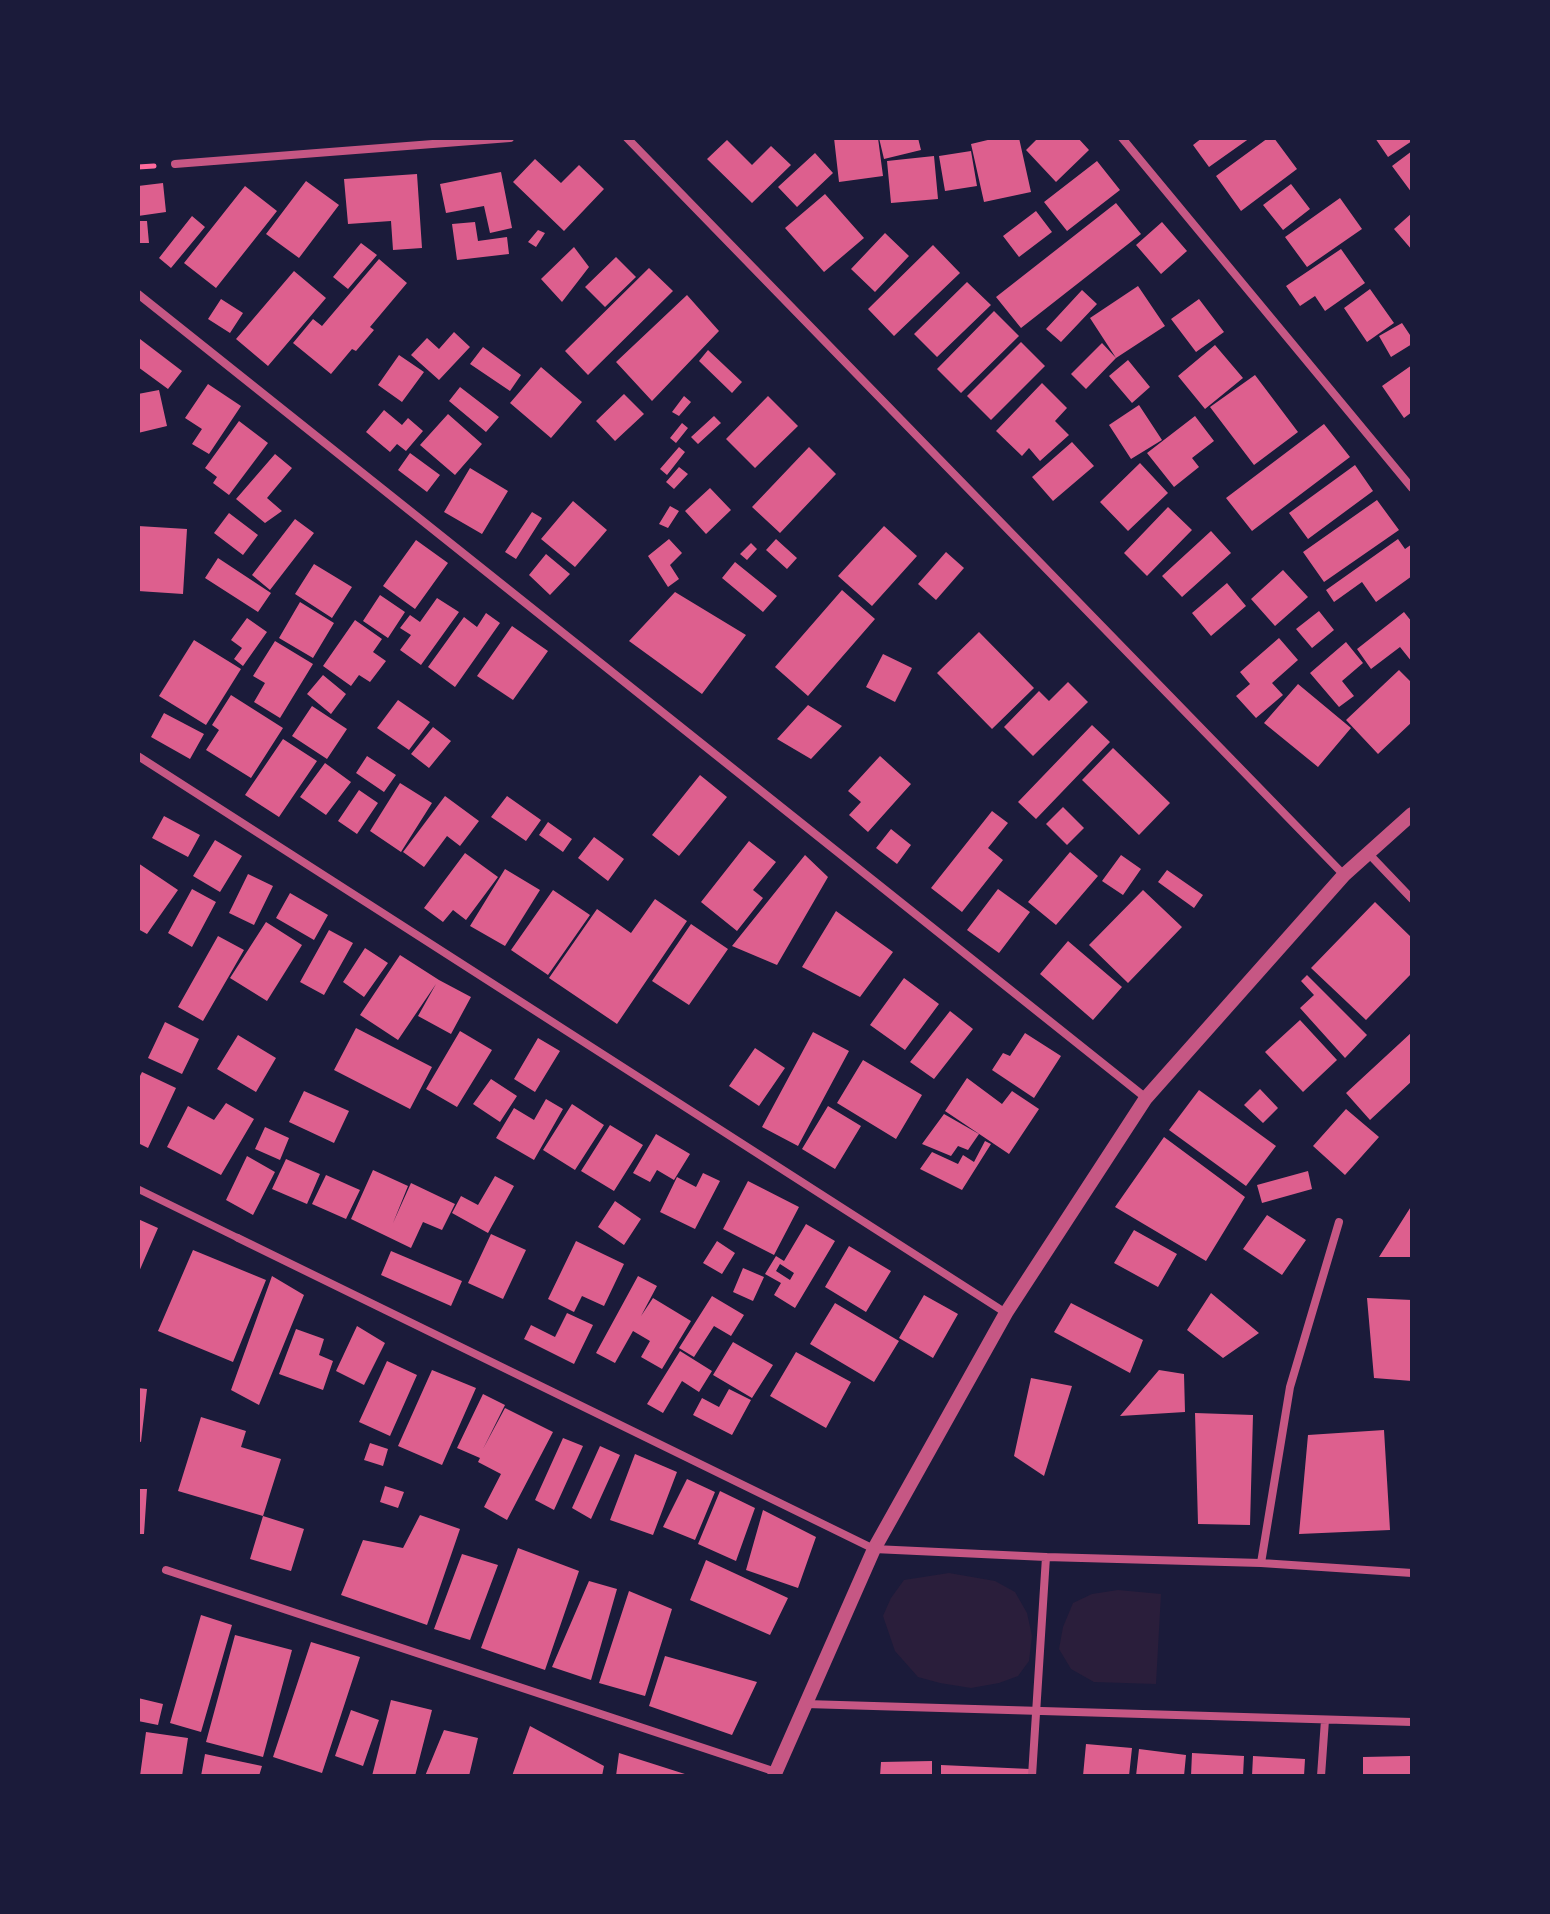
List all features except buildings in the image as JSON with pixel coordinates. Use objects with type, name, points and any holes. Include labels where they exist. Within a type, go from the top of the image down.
[{"type":"street","points":[[175,164],[510,138]]},
{"type":"street","points":[[627,138],[1344,875]]},
{"type":"street","points":[[1122,138],[1412,488]]},
{"type":"street","points":[[138,294],[1146,1098]]},
{"type":"street","points":[[138,756],[1006,1313]]},
{"type":"street","points":[[166,1570],[775,1774],[874,1549],[1006,1313],[1146,1098],[1344,875],[1412,814]]},
{"type":"street","points":[[1368,853],[1412,899]]},
{"type":"street","points":[[138,1189],[874,1549],[1261,1563],[1412,1573]]},
{"type":"street","points":[[1261,1563],[1290,1387],[1339,1222]]},
{"type":"street","points":[[1032,1776],[1046,1557]]},
{"type":"street","points":[[806,1704],[1412,1722]]},
{"type":"street","points":[[1321,1776],[1325,1720]]},
{"type":"shaded area","points":[[949,1573],[995,1581],[1015,1592],[1027,1613],[1032,1636],[1029,1661],[1018,1676],[971,1688],[940,1683],[918,1677],[895,1651],[883,1616],[891,1598],[904,1580]]},
{"type":"shaded area","points":[[1118,1590],[1161,1594],[1156,1684],[1094,1682],[1071,1669],[1059,1649],[1063,1627],[1073,1603],[1092,1594]]}]
